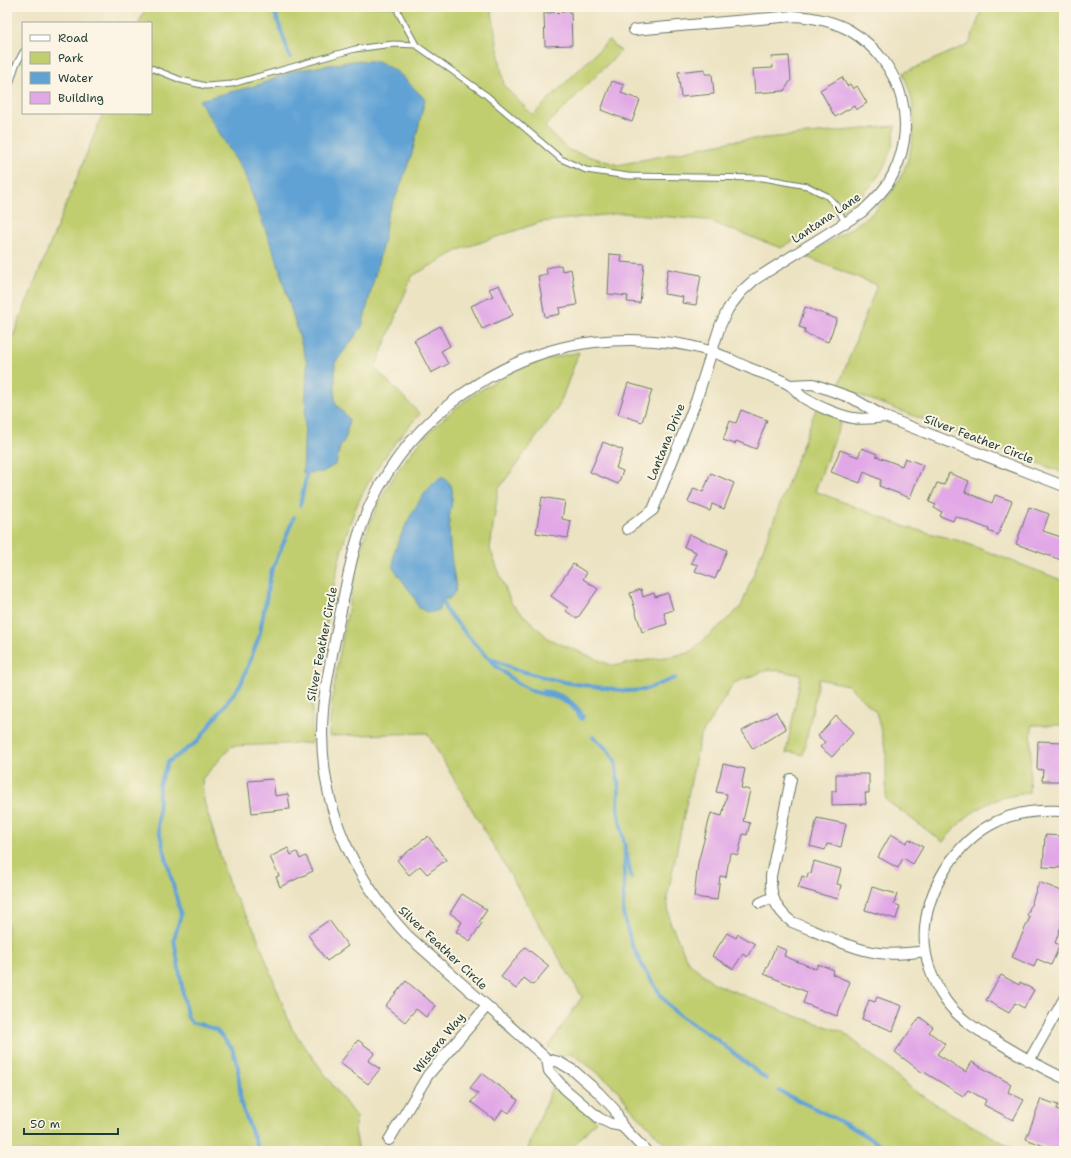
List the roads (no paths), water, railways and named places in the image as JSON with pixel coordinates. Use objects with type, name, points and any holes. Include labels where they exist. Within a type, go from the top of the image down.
[{"type":"street","name":"Lantana Lane","points":[[634,30],[793,16],[812,17],[848,29],[865,41],[890,69],[898,86],[903,102],[905,138],[899,160],[887,186],[862,212],[764,273],[741,292],[728,309],[711,352]]},
{"type":"street","name":"Silver Feather Circle","points":[[646,1151],[622,1126],[615,1110],[598,1092],[574,1071],[560,1062],[546,1059],[408,936],[372,894],[357,869],[344,842],[332,809],[325,774],[322,740],[323,710],[327,680],[350,569],[360,531],[371,503],[385,477],[405,448],[443,409],[467,390],[492,375],[538,355],[562,348],[592,342],[621,340],[651,341],[681,345],[711,352],[790,385],[805,398],[833,412],[855,419],[885,417]]},
{"type":"street","name":"Lantana Drive","points":[[627,530],[653,510],[696,401],[711,352]]},
{"type":"street","name":"Silver Feather Circle","points":[[790,385],[813,384],[852,398],[885,417],[1064,486]]},
{"type":"street","points":[[791,779],[771,886],[777,907],[783,915],[792,922],[860,948],[879,953],[901,954],[925,951]]},
{"type":"street","points":[[1064,811],[1034,811],[1016,814],[997,821],[967,841],[954,856],[939,880],[926,914],[924,932],[925,951],[929,968],[937,986],[947,1002],[959,1015],[972,1027],[1029,1061],[1064,1078]]},
{"type":"street","points":[[760,903],[773,897]]},
{"type":"street","points":[[1029,1061],[1064,1000]]},
{"type":"street","name":"Wistera Way","points":[[389,1140],[428,1075],[487,1006]]},
{"type":"street","points":[[546,1059],[549,1071],[565,1089],[599,1118],[610,1124],[622,1126]]},
{"type":"lane","points":[[399,7],[398,12],[416,45],[486,95],[560,159],[586,170],[628,176],[763,178],[807,186],[827,196],[836,205],[845,222]]},
{"type":"lane","points":[[152,68],[181,80],[206,86],[225,85],[355,48],[393,44],[416,45]]},
{"type":"lane","points":[[7,94],[16,65],[22,54]]},
{"type":"water","points":[[354,61],[378,61],[399,73],[425,99],[412,154],[398,192],[387,216],[384,239],[362,327],[335,363],[335,403],[349,419],[346,437],[340,447],[336,464],[323,472],[303,473],[307,363],[276,258],[244,173],[199,100],[258,85],[293,71]]},
{"type":"water","points":[[442,477],[451,485],[452,489],[449,531],[456,586],[455,592],[449,599],[442,599],[439,610],[429,613],[419,608],[413,595],[393,568],[394,554],[399,539],[421,498],[435,482]]},
{"type":"waterway","points":[[273,7],[290,57]]},
{"type":"waterway","points":[[300,505],[307,473]]},
{"type":"waterway","points":[[259,1151],[241,1104],[238,1067],[232,1048],[216,1030],[200,1024],[192,1023],[187,1016],[174,939],[181,915],[158,827],[159,785],[168,762],[197,742],[241,684],[259,637],[271,573],[294,517]]},
{"type":"waterway","points":[[442,598],[445,609],[497,667],[517,683],[532,691],[557,698],[571,705],[582,719]]},
{"type":"waterway","points":[[486,656],[514,669],[543,677],[569,683],[627,691],[644,690],[675,678]]},
{"type":"waterway","points":[[543,691],[556,694],[571,702],[583,716]]},
{"type":"waterway","points":[[593,737],[607,749],[615,760],[619,789],[618,809],[625,848]]},
{"type":"waterway","points":[[625,845],[623,913],[631,943],[643,967],[662,997],[675,1012],[716,1039],[766,1079]]},
{"type":"waterway","points":[[627,854],[631,878]]},
{"type":"waterway","points":[[779,1091],[849,1126],[889,1151]]}]
